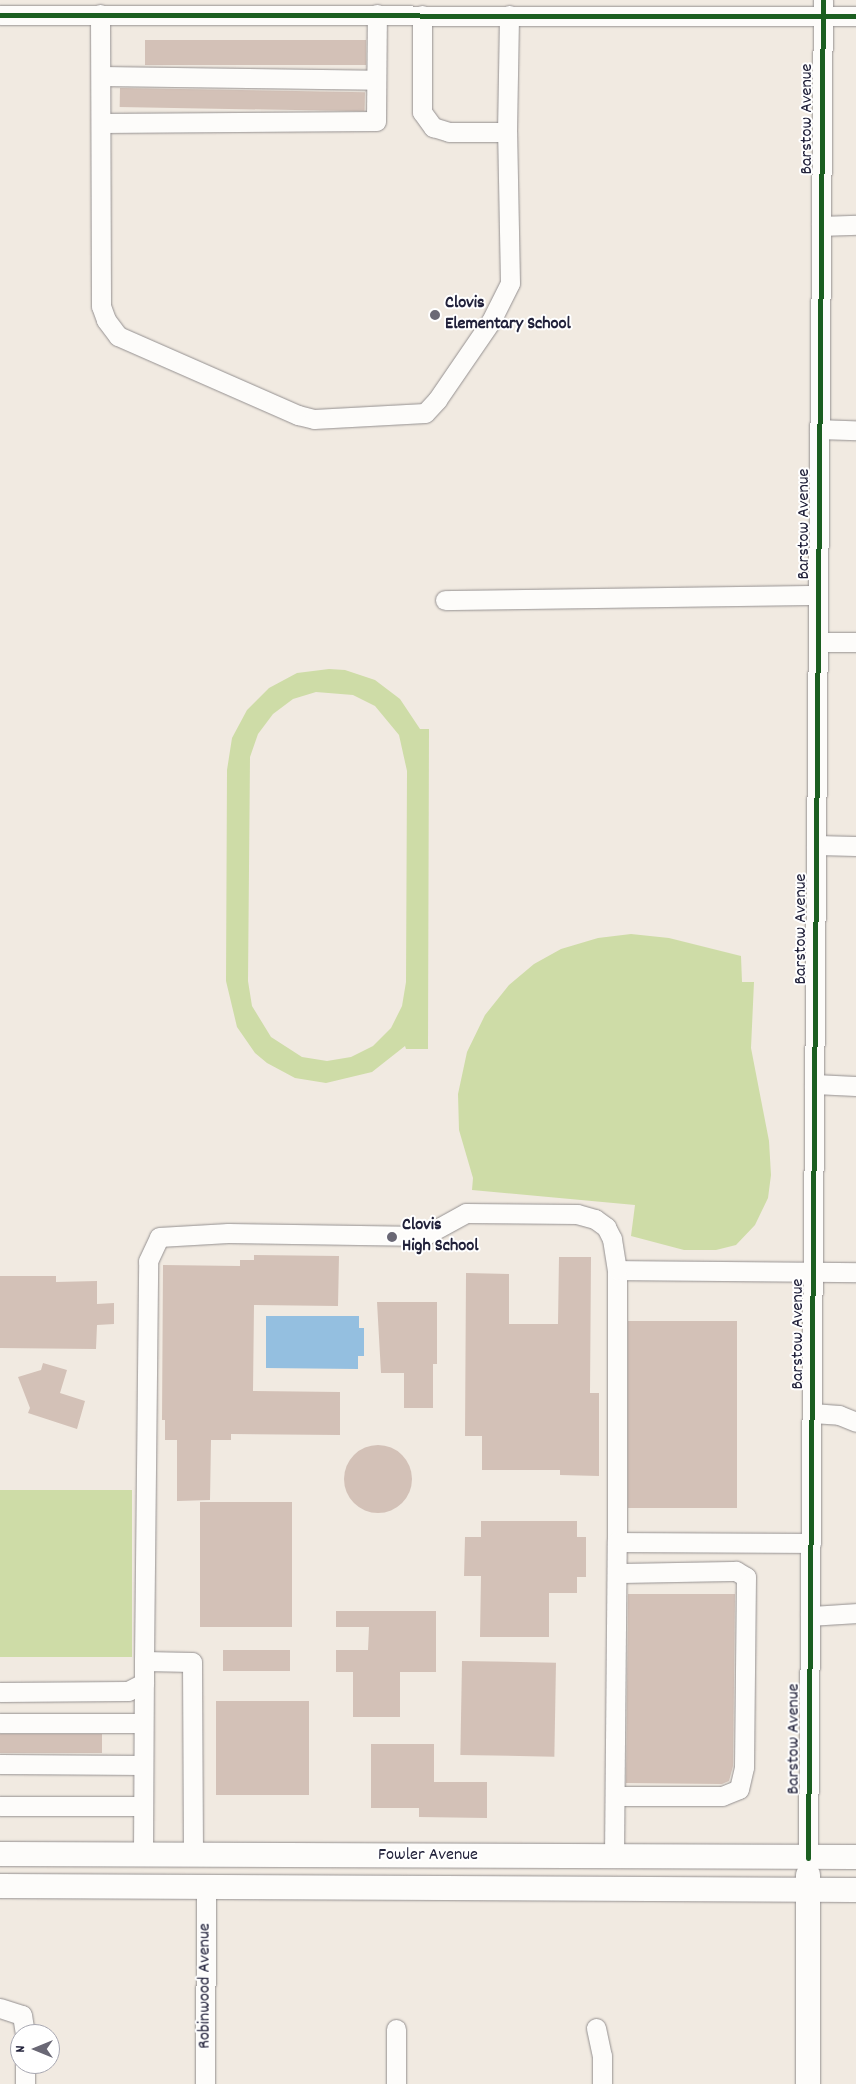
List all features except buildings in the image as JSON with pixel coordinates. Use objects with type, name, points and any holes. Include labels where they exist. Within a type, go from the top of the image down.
[{"type":"main road","name":"Fowler Avenue","points":[[0,1854],[856,1857]]},
{"type":"main road","points":[[0,1873],[167,1873],[180,1870],[193,1855]]},
{"type":"main road","points":[[206,1887],[215,1872],[223,1869],[338,1869],[427,1856]]},
{"type":"main road","name":"Barstow Avenue","points":[[808,1858],[808,2084]]},
{"type":"main road","name":"Fowler Avenue","points":[[0,1886],[856,1890]]},
{"type":"street","points":[[0,14],[100,14],[278,7],[422,15],[509,15],[822,8],[856,16]]},
{"type":"street","name":"Barstow Avenue","points":[[808,1858],[822,8]]},
{"type":"street","points":[[100,14],[102,123],[101,306],[106,320],[118,336],[298,415],[314,419],[425,413],[437,400],[491,321],[504,298],[512,263],[507,132],[509,15]]},
{"type":"street","points":[[102,123],[376,121],[377,14]]},
{"type":"street","points":[[422,15],[422,112],[433,127],[449,132],[507,132]]},
{"type":"street","points":[[101,76],[376,80]]},
{"type":"street","points":[[821,226],[856,226]]},
{"type":"street","points":[[819,429],[856,430]]},
{"type":"street","points":[[445,600],[818,595]]},
{"type":"street","points":[[818,642],[856,642]]},
{"type":"street","points":[[816,846],[856,846]]},
{"type":"street","points":[[814,1084],[856,1086]]},
{"type":"street","points":[[143,1854],[148,1261],[160,1237],[228,1233],[424,1236],[448,1220],[466,1213],[576,1214],[595,1218],[606,1227],[612,1240],[617,1270],[617,1573],[614,1856]]},
{"type":"street","points":[[617,1270],[856,1272]]},
{"type":"street","points":[[812,1413],[839,1415],[856,1422]]},
{"type":"street","points":[[617,1542],[811,1542]]},
{"type":"street","points":[[615,1796],[722,1796],[739,1789],[744,1767],[746,1578],[736,1571],[617,1573]]},
{"type":"street","points":[[810,1616],[856,1613]]},
{"type":"street","points":[[144,1661],[192,1662],[193,1855]]},
{"type":"street","points":[[0,1692],[128,1691],[144,1683]]},
{"type":"street","points":[[0,1723],[143,1724]]},
{"type":"street","points":[[0,1764],[143,1764]]},
{"type":"street","points":[[0,1806],[143,1806]]},
{"type":"street","name":"Robinwood Avenue","points":[[205,2084],[206,1887]]},
{"type":"street","points":[[0,2008],[22,2015],[23,2024]]},
{"type":"street","points":[[596,2028],[602,2056],[602,2084]]},
{"type":"street","points":[[396,2029],[396,2084]]},
{"type":"green space","points":[[329,669],[345,670],[375,680],[400,699],[420,729],[429,729],[428,1049],[406,1049],[405,1046],[372,1072],[326,1083],[295,1078],[267,1063],[255,1053],[237,1027],[226,981],[227,770],[232,738],[247,710],[269,688],[297,673]],"holes":[[[316,692],[353,695],[375,706],[399,735],[407,771],[406,982],[402,1006],[391,1028],[373,1046],[351,1057],[327,1061],[302,1057],[271,1037],[252,1006],[248,981],[250,757],[258,734],[273,714],[293,699]]]},
{"type":"green space","points":[[631,934],[669,938],[741,956],[742,982],[754,982],[751,1048],[769,1141],[771,1175],[768,1198],[755,1225],[736,1245],[716,1250],[684,1250],[631,1236],[635,1205],[472,1190],[473,1178],[459,1130],[458,1094],[467,1052],[485,1015],[509,985],[534,964],[561,949],[598,938]]},
{"type":"green space","points":[[0,1490],[132,1490],[132,1657],[0,1657]]},
{"type":"water","points":[[266,1316],[359,1316],[359,1328],[364,1328],[364,1356],[358,1356],[358,1369],[266,1368]]},
{"type":"cycle path","points":[[808,1858],[823,0]]},
{"type":"cycle path","points":[[0,15],[856,16]]},
{"type":"place","name":"Clovis Elementary School","points":[[435,315]]},
{"type":"place","name":"Clovis High School","points":[[392,1237]]}]
